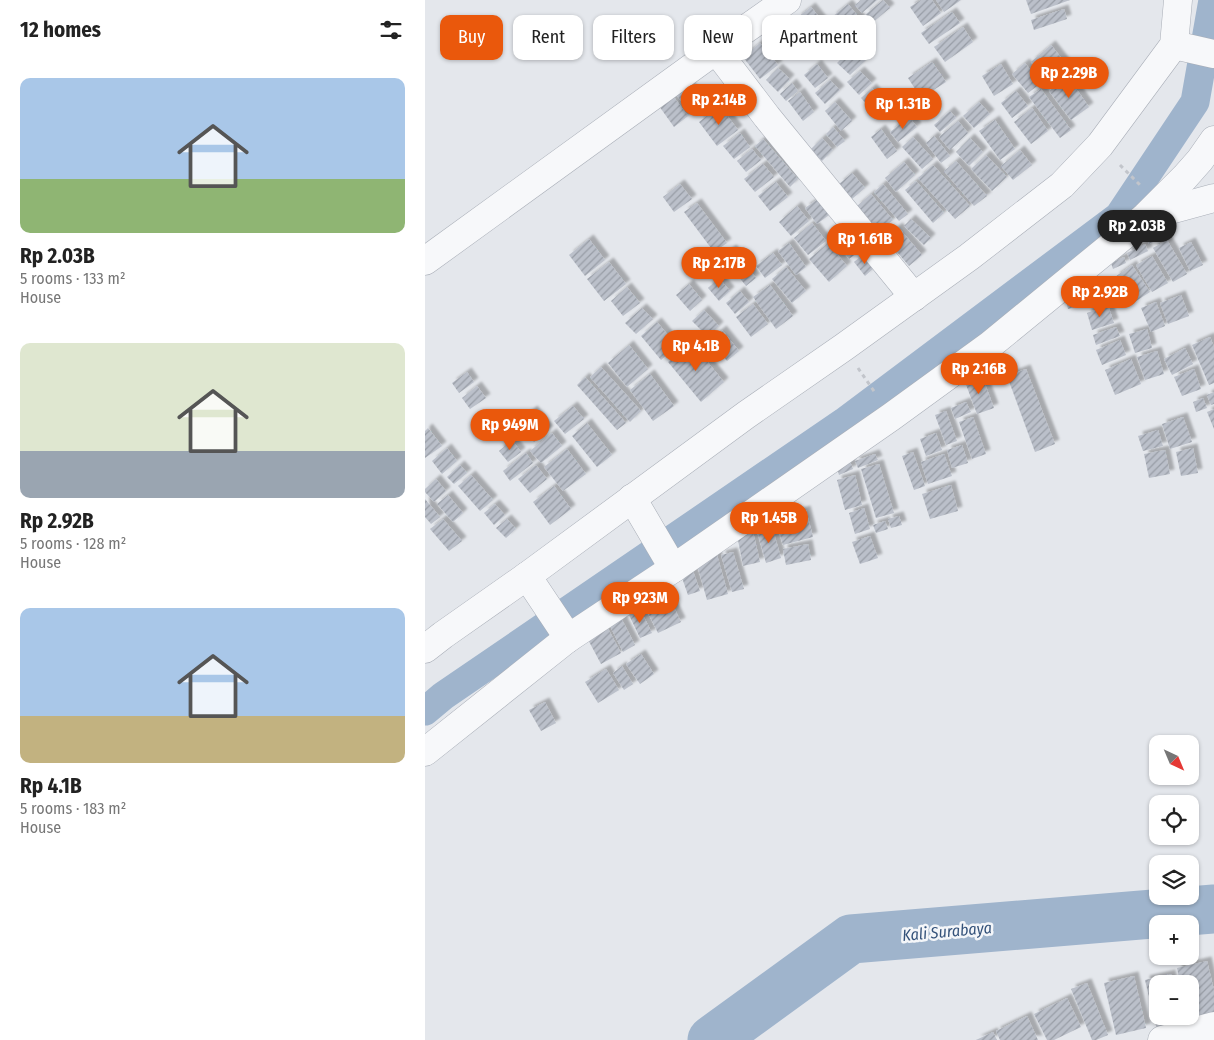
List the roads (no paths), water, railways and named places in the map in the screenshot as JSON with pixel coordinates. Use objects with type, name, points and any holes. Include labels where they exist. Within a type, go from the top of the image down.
[{"type":"street","points":[[752,25],[787,0]]},
{"type":"street","points":[[425,649],[443,634],[531,582],[638,507],[746,416],[969,257],[1062,184],[1099,145],[1174,45],[1178,0]]},
{"type":"street","points":[[1174,45],[1207,53]]},
{"type":"street","points":[[425,261],[702,60]]},
{"type":"street","points":[[724,60],[767,117],[914,296]]},
{"type":"street","points":[[425,752],[565,635],[891,417],[990,345],[1145,216],[1185,177],[1214,140]]},
{"type":"street","points":[[1145,216],[1214,198]]},
{"type":"street","points":[[638,507],[671,564]]},
{"type":"street","points":[[531,582],[565,635]]},
{"type":"street","points":[[1162,1040],[1214,1026]]},
{"type":"waterway","points":[[425,711],[443,696],[844,422],[1119,216],[1195,102],[1213,0]]},
{"type":"waterway","name":"Kali Surabaya","points":[[712,1040],[851,939],[1214,909]]}]
